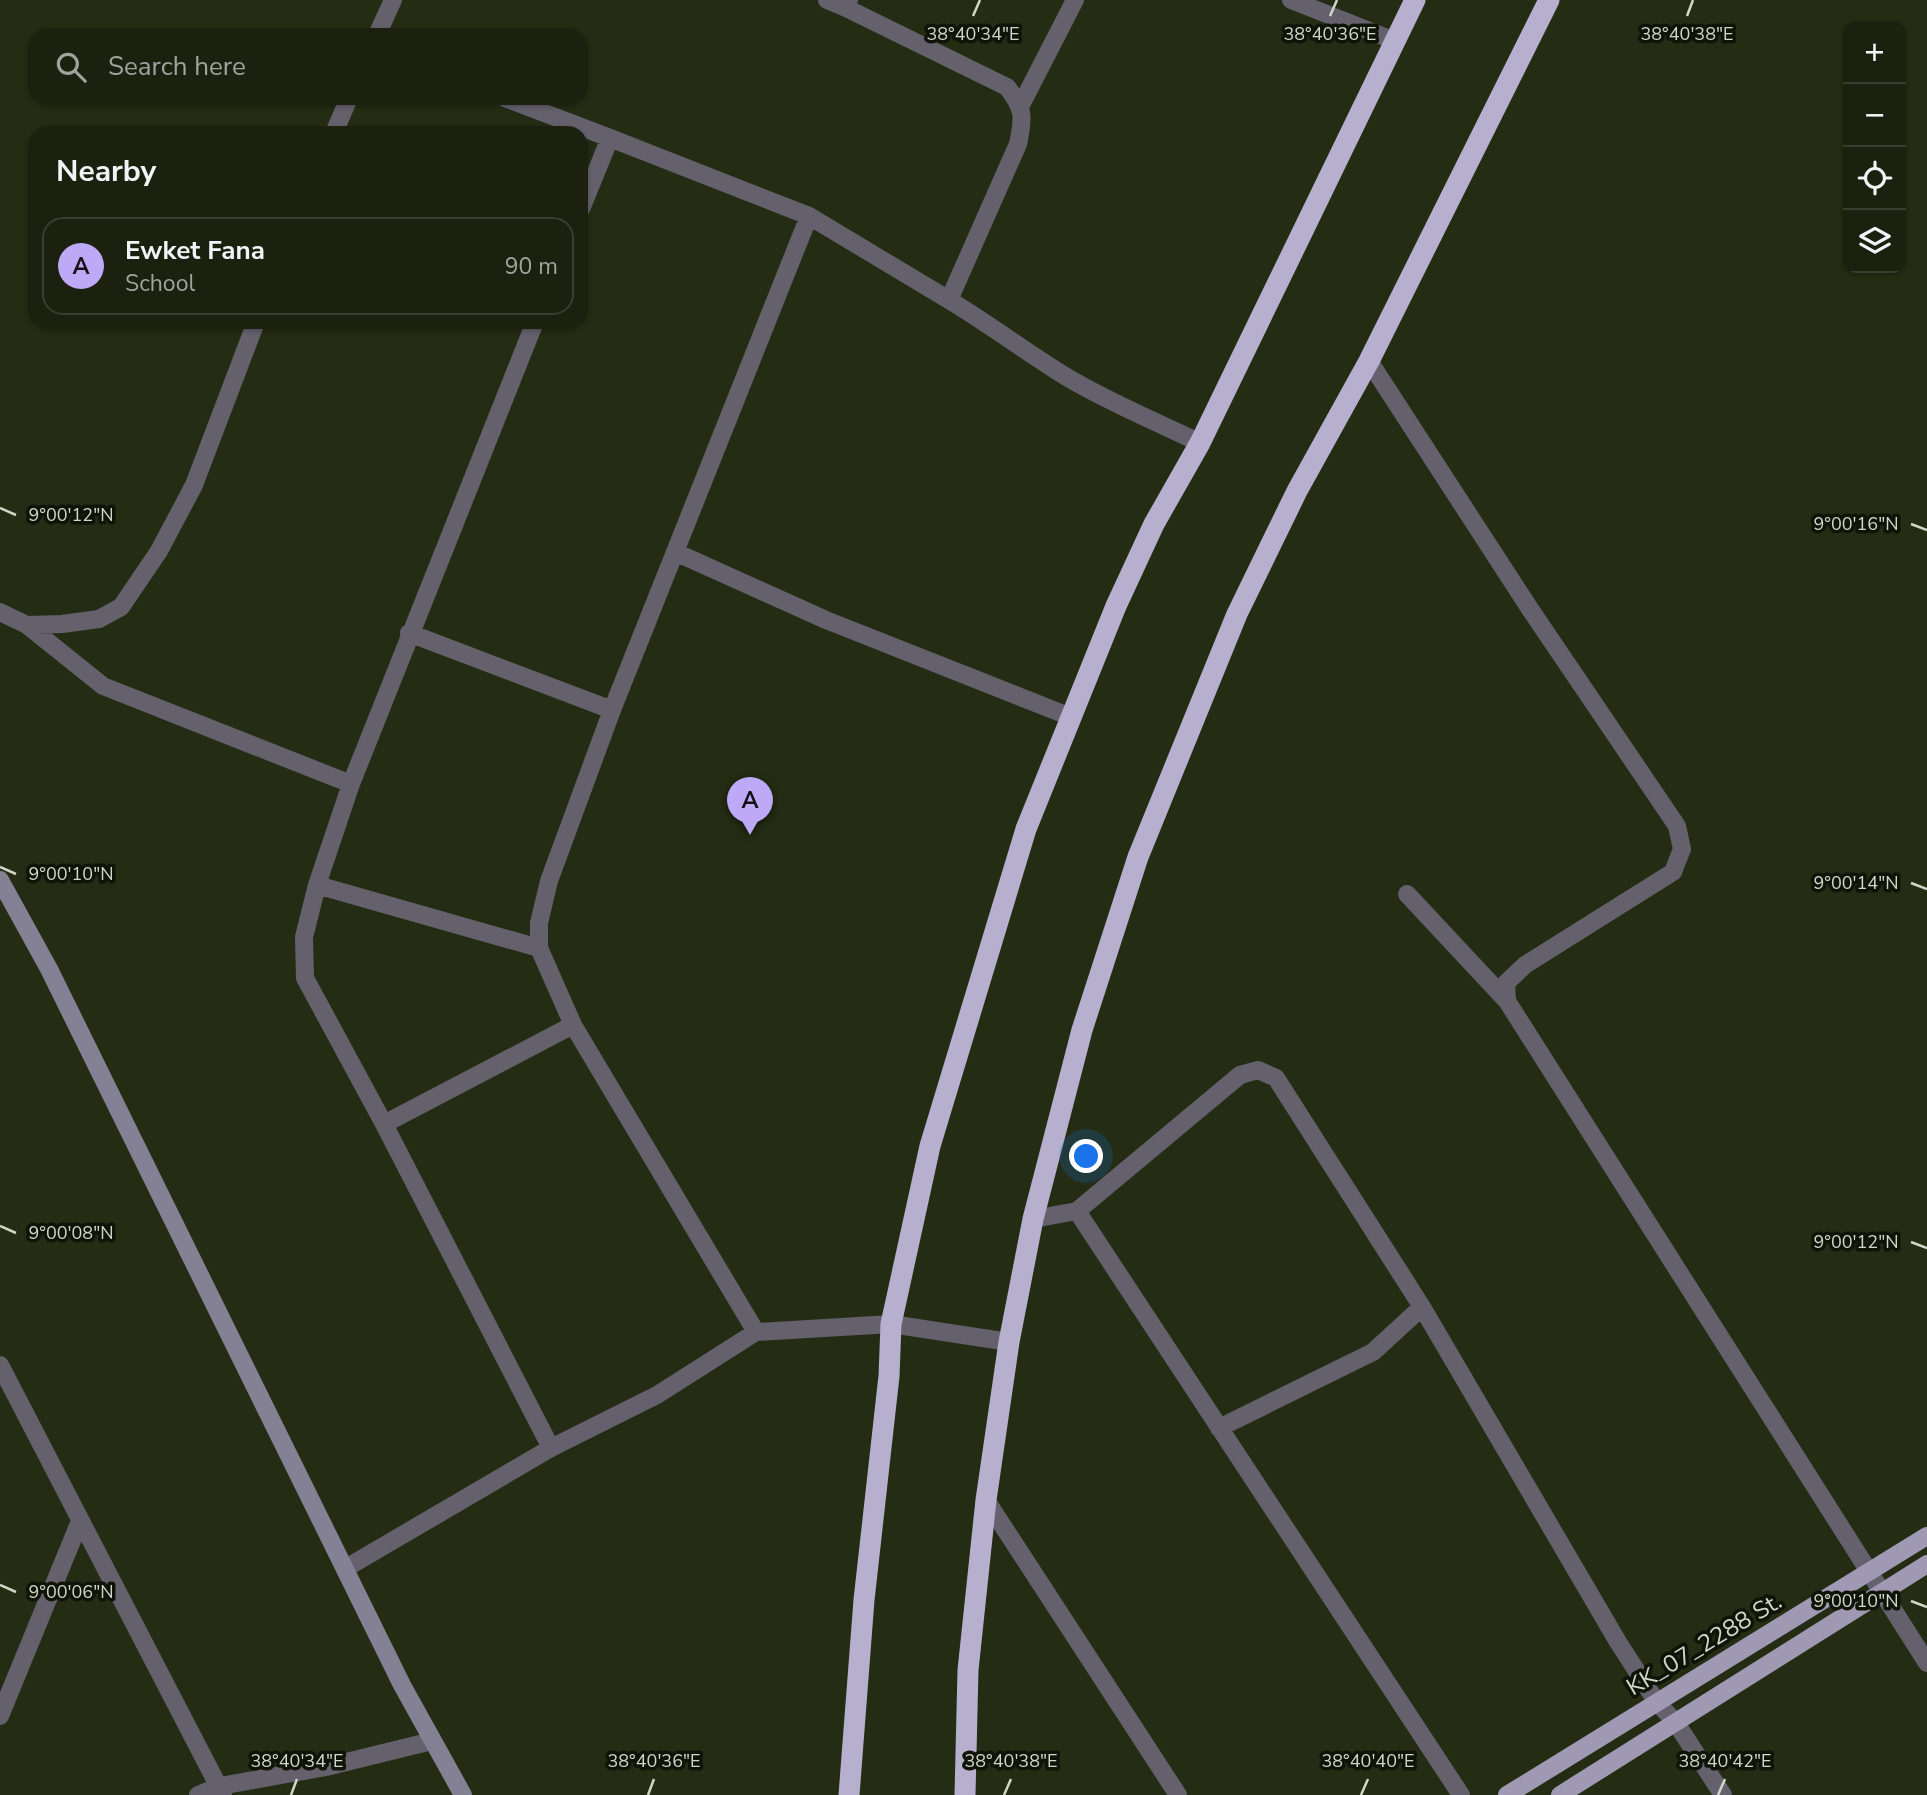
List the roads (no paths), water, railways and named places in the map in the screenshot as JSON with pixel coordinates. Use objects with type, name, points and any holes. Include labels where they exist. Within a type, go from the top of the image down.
[{"type":"highway","points":[[849,1795],[864,1600],[889,1376],[891,1324],[934,1133],[1026,829],[1116,606],[1154,524],[1199,443],[1415,0]]},
{"type":"highway","points":[[965,1795],[968,1670],[986,1500],[1009,1342],[1033,1219],[1082,1030],[1138,857],[1237,614],[1297,491],[1369,360],[1549,0]]},
{"type":"main road","name":"KK_07_2288 St.","points":[[1507,1795],[1927,1536]]},
{"type":"main road","name":"KK_07_2288 St.","points":[[1560,1795],[1927,1564]]},
{"type":"street","points":[[380,28],[393,0]]},
{"type":"street","points":[[827,0],[848,4],[1007,87],[1021,105]]},
{"type":"street","points":[[949,300],[1018,144],[1021,105],[1075,0]]},
{"type":"street","points":[[1291,0],[1395,41]]},
{"type":"street","points":[[337,126],[346,105]]},
{"type":"street","points":[[523,105],[578,126]]},
{"type":"street","points":[[588,130],[809,216],[998,329],[1065,376],[1102,397],[1199,443]]},
{"type":"street","points":[[588,192],[610,138]]},
{"type":"street","points":[[756,1332],[573,1025],[539,948],[539,923],[549,881],[612,710],[809,216]]},
{"type":"street","points":[[27,625],[99,619],[121,607],[159,551],[194,485],[253,329]]},
{"type":"street","points":[[533,329],[351,784],[317,885],[304,937],[305,978],[384,1124],[551,1448]]},
{"type":"street","points":[[1369,360],[1530,609],[1677,826],[1682,849],[1674,872],[1525,965],[1506,983],[1507,1001]]},
{"type":"street","points":[[675,552],[826,620],[1071,717]]},
{"type":"street","points":[[0,612],[27,625],[103,686],[351,784]]},
{"type":"street","points":[[410,633],[612,710]]},
{"type":"street","points":[[0,880],[49,969],[432,1741],[463,1795]]},
{"type":"street","points":[[317,885],[539,948]]},
{"type":"street","points":[[1407,894],[1507,1001],[1927,1663]]},
{"type":"street","points":[[384,1124],[573,1025]]},
{"type":"street","points":[[1033,1219],[1077,1211],[1240,1075],[1258,1070],[1276,1078],[1422,1307],[1618,1642],[1723,1795]]},
{"type":"street","points":[[1077,1211],[1461,1795]]},
{"type":"street","points":[[1219,1428],[1373,1352],[1422,1307]]},
{"type":"street","points":[[346,1568],[551,1448],[657,1395],[756,1332],[891,1324],[1009,1342]]},
{"type":"street","points":[[0,1365],[222,1790]]},
{"type":"street","points":[[986,1500],[1178,1795]]},
{"type":"street","points":[[0,1717],[80,1521]]},
{"type":"street","points":[[198,1795],[432,1741]]},
{"type":"place","name":"Ewket Fana","points":[[750,835]]}]
